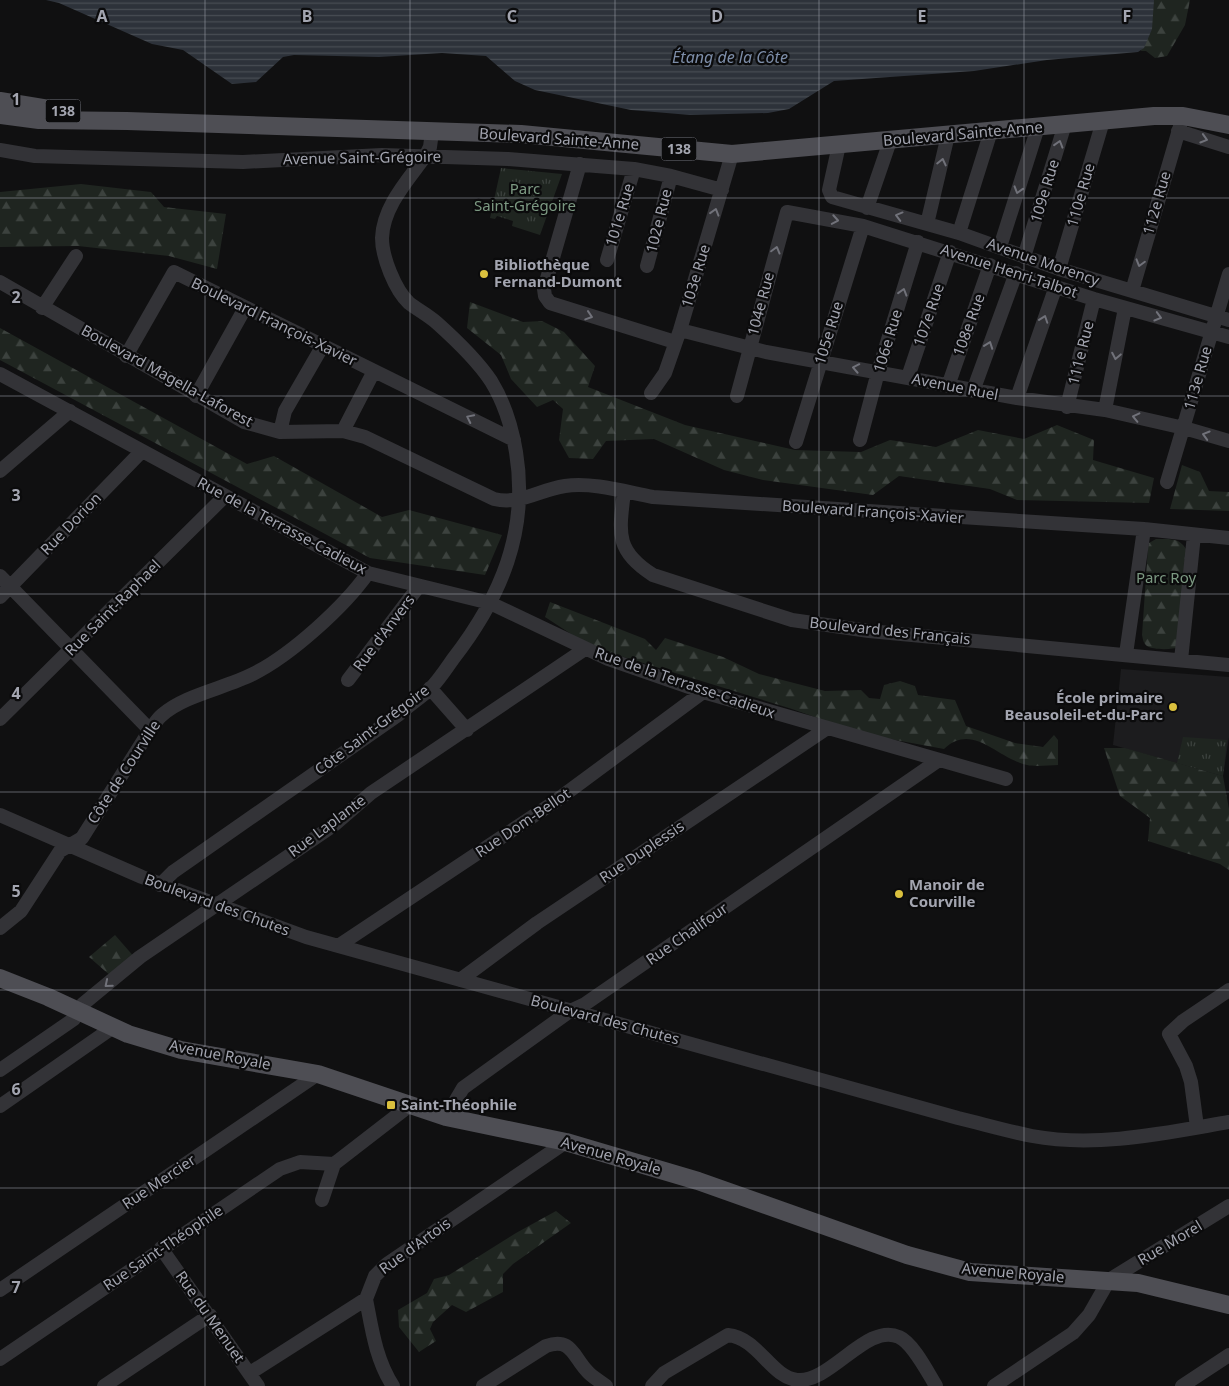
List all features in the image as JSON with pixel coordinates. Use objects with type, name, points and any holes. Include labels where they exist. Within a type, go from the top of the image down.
[{"type":"main road","name":"Boulevard Sainte-Anne","points":[[0,101],[126,121]]},
{"type":"main road","name":"Boulevard Sainte-Anne","points":[[0,115],[39,120],[126,121],[583,138],[732,154],[1154,116],[1181,124],[1229,125]]},
{"type":"main road","name":"Avenue Royale","points":[[0,978],[48,997],[112,1028],[181,1050],[318,1074],[446,1117],[566,1142],[698,1180],[907,1255],[970,1272],[1138,1283],[1229,1305]]},
{"type":"street","name":"110e Rue","points":[[1059,269],[1102,121]]},
{"type":"street","name":"109e Rue","points":[[1024,258],[1065,124]]},
{"type":"street","points":[[1181,124],[1229,147]]},
{"type":"street","name":"112e Rue","points":[[1132,291],[1181,124]]},
{"type":"street","points":[[1000,247],[1038,127]]},
{"type":"street","points":[[959,233],[991,131]]},
{"type":"street","name":"Côte Saint-Grégoire","points":[[160,885],[173,872],[398,715],[430,688],[465,644],[490,603],[514,543],[520,500],[519,470],[514,440],[505,410],[490,381],[464,349],[436,322],[408,302],[389,271],[382,238],[388,210],[426,155],[430,147],[432,132]]},
{"type":"street","points":[[927,224],[948,135]]},
{"type":"street","points":[[867,208],[890,141]]},
{"type":"street","name":"Avenue Morency","points":[[839,145],[830,194],[867,208],[959,233],[1000,247],[1024,258],[1223,319]]},
{"type":"street","name":"Avenue Saint-Grégoire","points":[[0,150],[36,156],[243,162],[426,155],[634,169],[671,176],[722,190]]},
{"type":"street","name":"103e Rue","points":[[651,393],[665,374],[732,154]]},
{"type":"street","name":"Avenue Ruel","points":[[580,164],[544,289],[545,296],[550,303],[677,336],[820,361],[972,391],[1067,407],[1105,410],[1184,428],[1229,441]]},
{"type":"street","name":"101e Rue","points":[[606,260],[634,169]]},
{"type":"street","name":"102e Rue","points":[[648,266],[671,176]]},
{"type":"street","name":"Avenue Henri-Talbot","points":[[787,212],[864,226],[1094,299],[1229,337]]},
{"type":"street","name":"104e Rue","points":[[737,396],[787,212]]},
{"type":"street","name":"105e Rue","points":[[796,442],[864,226]]},
{"type":"street","name":"106e Rue","points":[[860,440],[878,372],[918,242]]},
{"type":"street","name":"107e Rue","points":[[908,378],[950,252]]},
{"type":"street","points":[[42,308],[76,256]]},
{"type":"street","name":"108e Rue","points":[[948,386],[990,265]]},
{"type":"street","name":"Boulevard François-Xavier","points":[[126,356],[174,272],[322,347],[514,440]]},
{"type":"street","points":[[972,391],[1016,273]]},
{"type":"street","name":"113e Rue","points":[[1167,482],[1211,332],[1223,319],[1229,274]]},
{"type":"street","name":"Boulevard Magella-Laforest","points":[[0,282],[42,308],[244,422],[280,432],[344,430],[365,437],[494,499],[508,502],[520,500]]},
{"type":"street","points":[[1017,398],[1056,286]]},
{"type":"street","name":"111e Rue","points":[[1067,407],[1094,299]]},
{"type":"street","points":[[196,396],[245,308]]},
{"type":"street","points":[[1105,410],[1125,308]]},
{"type":"street","points":[[280,432],[284,411],[322,347]]},
{"type":"street","name":"Boulevard François-Xavier","points":[[344,430],[374,371]]},
{"type":"street","name":"Rue de la Terrasse-Cadieux","points":[[0,374],[368,573],[490,603],[608,660],[703,692],[826,729],[1006,779]]},
{"type":"street","points":[[0,471],[70,411]]},
{"type":"street","name":"Rue Dorion","points":[[0,598],[142,451]]},
{"type":"street","name":"Boulevard François-Xavier","points":[[520,500],[566,486],[580,485],[653,497],[1144,529],[1229,538]]},
{"type":"street","name":"Boulevard des Français","points":[[624,492],[620,526],[625,548],[635,564],[653,575],[792,620],[869,630],[1229,665]]},
{"type":"street","name":"Rue Saint-Raphael","points":[[0,719],[71,651],[225,496]]},
{"type":"street","points":[[1126,654],[1144,529]]},
{"type":"street","points":[[1182,660],[1194,535]]},
{"type":"street","name":"Côte de Courville","points":[[0,928],[21,910],[60,850],[82,838],[150,730],[162,715],[177,705],[254,674],[290,649],[352,595],[368,573]]},
{"type":"street","points":[[0,576],[150,730]]},
{"type":"street","name":"Rue d'Anvers","points":[[348,680],[419,586]]},
{"type":"street","name":"Rue Laplante","points":[[0,1070],[74,1019],[83,1004],[140,957],[334,825],[370,793],[467,730],[585,649]]},
{"type":"street","points":[[430,688],[467,730]]},
{"type":"street","name":"Rue Dom-Bellot","points":[[338,946],[553,803],[703,692]]},
{"type":"street","name":"Rue Duplessis","points":[[460,980],[537,923],[826,729]]},
{"type":"street","name":"Rue Chalifour","points":[[446,1117],[463,1088],[570,1011],[585,1004],[939,760]]},
{"type":"street","name":"Boulevard des Chutes","points":[[0,815],[160,885],[338,946],[958,1118],[1033,1136],[1067,1140],[1114,1139],[1229,1122]]},
{"type":"street","points":[[1197,1127],[1191,1082],[1186,1066],[1169,1034],[1183,1021],[1229,990]]},
{"type":"street","points":[[0,1106],[112,1028]]},
{"type":"street","name":"Rue Mercier","points":[[0,1290],[318,1074]]},
{"type":"street","points":[[322,1200],[334,1164],[409,1106]]},
{"type":"street","name":"Rue d'Artois","points":[[366,1299],[375,1276],[387,1264],[566,1142]]},
{"type":"street","name":"Rue Saint-Théophile","points":[[0,1359],[280,1169],[300,1162],[334,1164]]},
{"type":"street","name":"Rue Morel","points":[[1109,1280],[1229,1206]]},
{"type":"street","name":"Rue du Menuet","points":[[162,1248],[258,1386]]},
{"type":"street","points":[[994,1386],[1073,1333],[1089,1315],[1109,1280]]},
{"type":"street","points":[[250,1373],[366,1299],[376,1352],[384,1373],[393,1386]]},
{"type":"street","points":[[104,1386],[210,1315]]},
{"type":"street","points":[[652,1386],[664,1373],[728,1335],[738,1336],[747,1341],[780,1371],[794,1379],[808,1380],[819,1375],[864,1344],[876,1338],[889,1335],[900,1337],[909,1346],[936,1386]]},
{"type":"street","points":[[483,1386],[546,1346],[556,1342],[565,1345],[574,1352],[588,1373],[606,1386]]},
{"type":"street","points":[[1182,1386],[1229,1355]]},
{"type":"shaded area","name":"École primaire Beausoleil-et-du-Parc","points":[[1121,669],[1229,677],[1229,737],[1223,776],[1113,745]]},
{"type":"green space","points":[[1149,0],[1190,0],[1185,25],[1167,56],[1155,58],[1146,51],[1141,51]]},
{"type":"green space","name":"Parc Saint-Grégoire","points":[[501,168],[562,174],[540,235],[512,226],[513,221],[497,216],[495,219],[490,218]]},
{"type":"green space","points":[[81,184],[151,192],[164,207],[226,214],[217,269],[169,256],[78,246],[0,247],[0,192]]},
{"type":"green space","points":[[470,302],[523,322],[542,321],[564,332],[595,366],[588,387],[685,425],[795,450],[861,452],[890,440],[936,447],[978,430],[1024,439],[1057,425],[1094,440],[1093,460],[1154,478],[1149,503],[1017,500],[990,489],[899,476],[873,495],[763,480],[724,470],[654,439],[606,441],[593,459],[569,458],[559,440],[563,409],[553,400],[537,407],[511,379],[501,355],[467,328]]},
{"type":"green space","points":[[0,328],[247,464],[274,456],[382,517],[409,510],[502,535],[485,575],[370,558],[0,360]]},
{"type":"green space","points":[[1182,465],[1200,472],[1209,491],[1229,492],[1229,511],[1170,509]]},
{"type":"green space","name":"Parc Roy","points":[[1156,539],[1178,541],[1188,552],[1179,647],[1172,649],[1158,649],[1147,646],[1143,641],[1142,635],[1148,547],[1149,543]]},
{"type":"green space","points":[[550,602],[645,639],[656,650],[665,638],[723,657],[759,674],[825,691],[861,690],[869,698],[880,699],[884,685],[900,681],[915,686],[918,695],[955,700],[966,726],[1015,743],[1043,747],[1054,735],[1058,740],[1058,765],[1027,765],[975,740],[965,739],[955,742],[944,749],[863,734],[792,709],[591,647],[545,617]]},
{"type":"green space","points":[[1183,737],[1227,740],[1223,776],[1177,763]]},
{"type":"green space","points":[[1104,748],[1125,748],[1223,776],[1229,809],[1229,870],[1220,864],[1148,841],[1150,818],[1120,796]]},
{"type":"green space","points":[[115,935],[136,959],[112,977],[89,957]]},
{"type":"green space","points":[[556,1211],[571,1223],[513,1264],[503,1274],[503,1292],[466,1312],[452,1305],[433,1322],[430,1329],[436,1341],[419,1352],[399,1327],[398,1310],[427,1293],[434,1279],[449,1275],[516,1233]]},
{"type":"water","name":"Étang de la Côte","points":[[46,0],[1154,0],[1152,29],[1144,48],[1138,52],[1047,60],[974,71],[834,81],[789,109],[768,113],[690,115],[631,110],[535,90],[515,81],[486,56],[442,53],[379,57],[294,55],[283,57],[256,82],[232,84],[183,50],[152,44],[59,3]]},
{"type":"place","name":"Bibliothèque Fernand-Dumont","points":[[484,274]]},
{"type":"place","name":"École primaire Beausoleil-et-du-Parc","points":[[1173,707]]},
{"type":"place","name":"Manoir de Courville","points":[[899,894]]},
{"type":"place","name":"Saint-Théophile","points":[[391,1105]]}]
